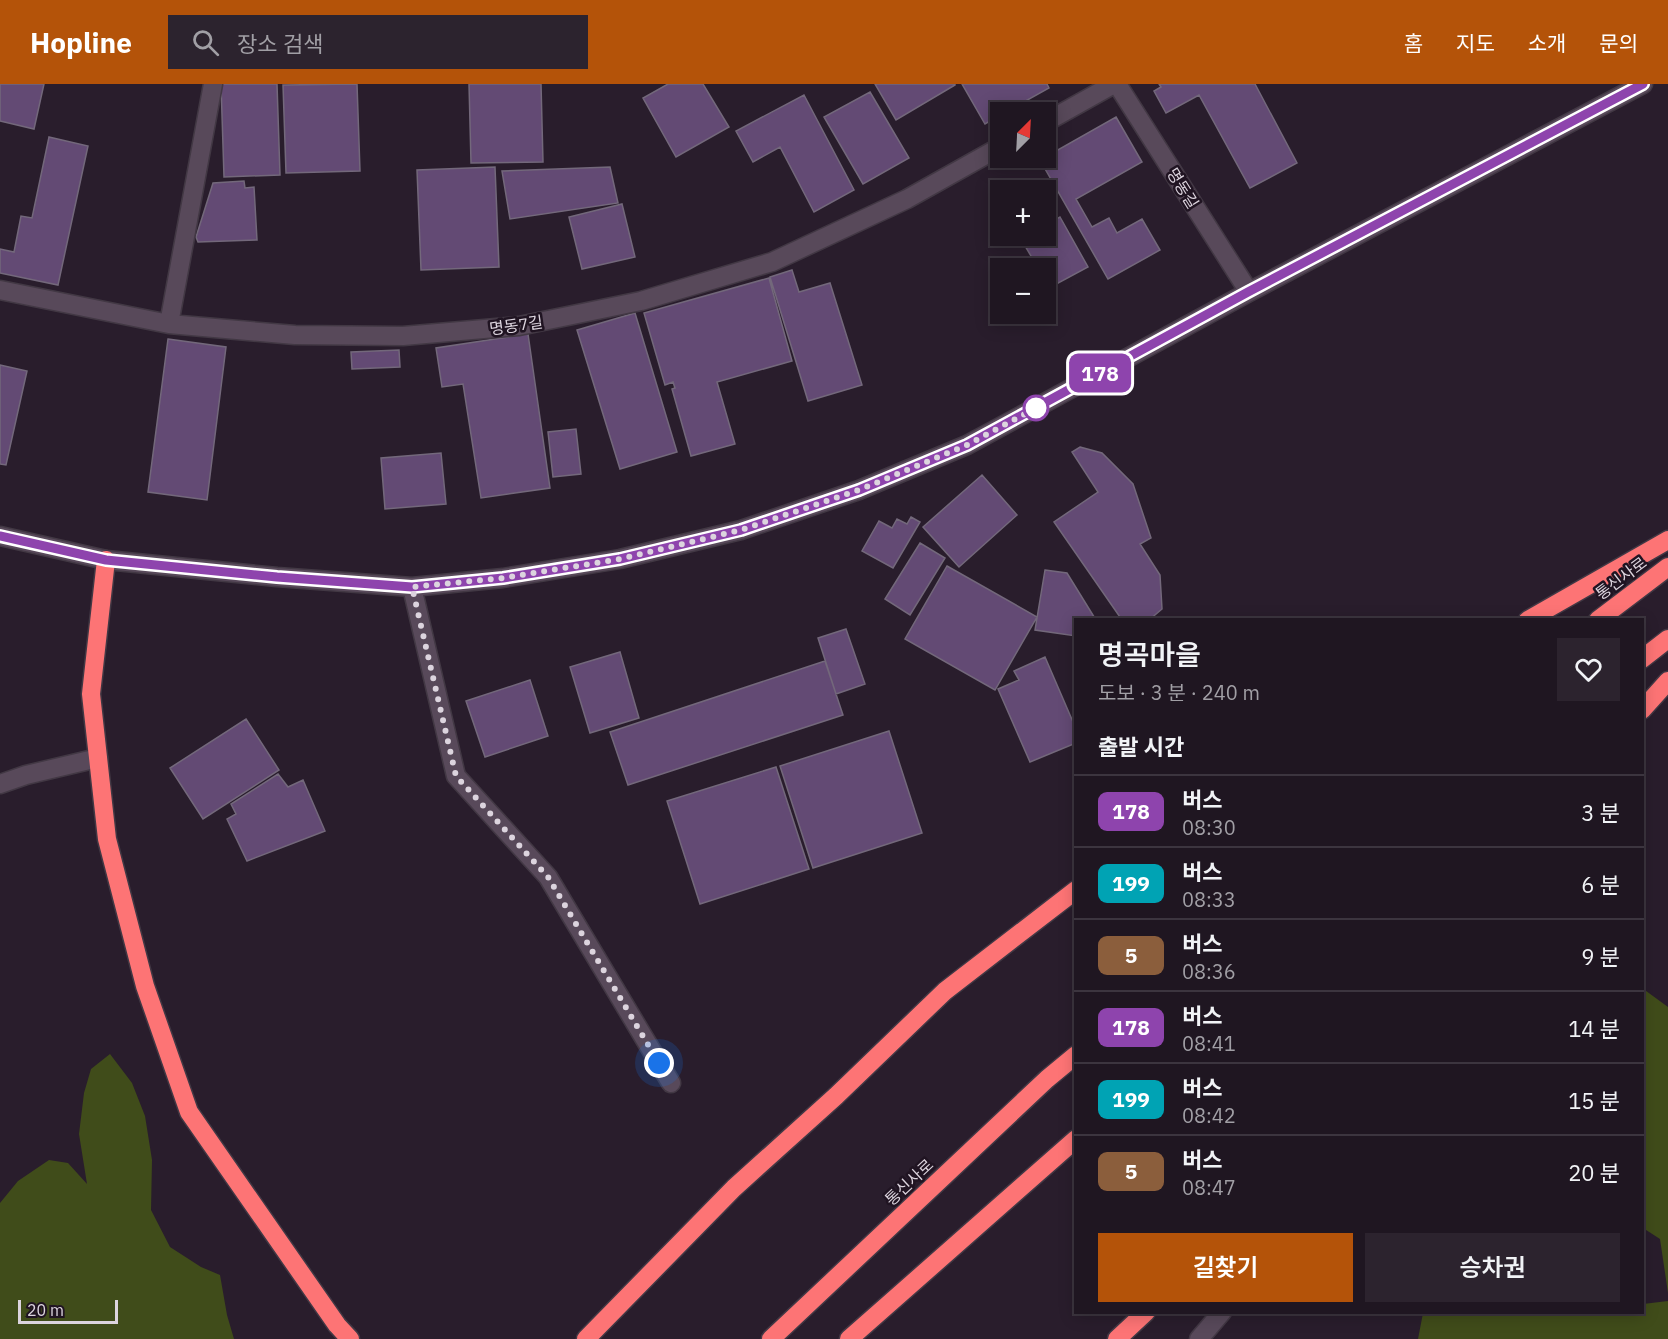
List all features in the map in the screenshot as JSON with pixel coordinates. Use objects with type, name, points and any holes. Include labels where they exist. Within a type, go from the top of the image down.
[{"type":"highway","points":[[1532,618],[1668,540]]},
{"type":"highway","points":[[106,560],[92,694],[107,839],[145,986],[189,1112],[336,1325],[350,1339]]},
{"type":"highway","name":"통신사로","points":[[1601,618],[1668,567]]},
{"type":"highway","points":[[1644,657],[1668,639]]},
{"type":"highway","points":[[1644,708],[1668,681]]},
{"type":"highway","points":[[586,1339],[734,1188],[836,1096],[945,991],[1074,892]]},
{"type":"highway","name":"통신사로","points":[[771,1339],[1047,1079],[1074,1057]]},
{"type":"highway","points":[[849,1339],[1074,1141]]},
{"type":"highway","points":[[1117,1339],[1144,1314]]},
{"type":"street","points":[[169,324],[213,84]]},
{"type":"street","points":[[1056,117],[1116,84]]},
{"type":"street","name":"명동길","points":[[1116,84],[1248,292]]},
{"type":"street","points":[[0,536],[106,560],[277,577],[412,587],[503,578],[620,559],[741,530],[859,490],[967,445],[1248,292],[1643,84]]},
{"type":"street","name":"명동7길","points":[[0,290],[169,324],[295,335],[403,336],[519,326],[630,303],[772,262],[907,199],[990,153]]},
{"type":"street","points":[[412,587],[456,776],[548,877],[671,1083]]},
{"type":"street","points":[[0,783],[98,758]]},
{"type":"street","points":[[1198,1339],[1220,1314]]},
{"type":"green space","points":[[1644,989],[1668,1007],[1668,1293],[1660,1239],[1644,1229]]},
{"type":"green space","points":[[110,1054],[132,1083],[145,1116],[152,1160],[151,1210],[170,1247],[201,1267],[220,1275],[234,1339],[0,1339],[0,1203],[18,1181],[49,1160],[68,1163],[87,1184],[79,1134],[84,1093],[91,1069]]},
{"type":"green space","points":[[1668,1301],[1668,1339],[1418,1339],[1423,1314],[1644,1314],[1644,1304]]},
{"type":"building","points":[[0,84],[44,84],[34,129],[0,121]]},
{"type":"building","points":[[221,84],[277,84],[280,175],[224,177]]},
{"type":"building","points":[[357,84],[360,171],[286,173],[283,85]]},
{"type":"building","points":[[469,84],[541,84],[543,162],[471,163]]},
{"type":"building","points":[[668,84],[703,84],[729,127],[676,157],[643,98]]},
{"type":"building","points":[[875,84],[955,84],[955,85],[896,120]]},
{"type":"building","points":[[962,84],[1047,84],[1049,88],[1024,102],[990,102],[990,121],[985,124]]},
{"type":"building","points":[[1159,84],[1255,84],[1297,163],[1250,188],[1199,95],[1166,113],[1154,91],[1161,87]]},
{"type":"building","points":[[870,92],[909,158],[863,184],[824,117]]},
{"type":"building","points":[[804,95],[854,190],[814,212],[780,147],[753,162],[736,131]]},
{"type":"building","points":[[1116,117],[1142,162],[1076,199],[1092,227],[1109,218],[1117,233],[1142,219],[1160,250],[1108,279],[1056,188],[1056,180],[1051,180],[1045,168],[1056,168],[1056,151]]},
{"type":"building","points":[[49,137],[88,146],[58,285],[0,273],[0,249],[14,252],[21,216],[32,218]]},
{"type":"building","points":[[495,167],[499,267],[421,270],[417,170]]},
{"type":"building","points":[[610,167],[618,203],[510,219],[502,171]]},
{"type":"building","points":[[244,181],[245,188],[254,187],[257,240],[198,242],[196,237],[213,183]]},
{"type":"building","points":[[622,204],[635,257],[582,269],[569,217]]},
{"type":"building","points":[[1060,217],[1088,267],[1056,284],[1056,258],[1032,258],[1025,246],[1056,246],[1056,219]]},
{"type":"building","points":[[792,270],[799,292],[830,283],[862,385],[808,401],[770,277]]},
{"type":"building","points":[[769,278],[792,361],[717,382],[735,444],[691,456],[672,389],[675,388],[673,382],[665,385],[644,313]]},
{"type":"building","points":[[635,313],[677,452],[620,469],[577,330]]},
{"type":"building","points":[[528,334],[550,488],[481,498],[463,384],[442,387],[436,348]]},
{"type":"building","points":[[168,339],[226,347],[207,500],[148,492]]},
{"type":"building","points":[[399,350],[400,367],[352,369],[351,352]]},
{"type":"building","points":[[0,365],[27,371],[6,465],[0,464]]},
{"type":"building","points":[[576,429],[581,474],[553,477],[548,432]]},
{"type":"building","points":[[1080,447],[1102,453],[1133,484],[1151,538],[1140,544],[1160,575],[1162,609],[1151,618],[1121,618],[1054,522],[1098,492],[1072,452]]},
{"type":"building","points":[[441,453],[446,504],[385,509],[381,458]]},
{"type":"building","points":[[982,475],[1017,515],[959,567],[923,527]]},
{"type":"building","points":[[911,517],[920,522],[893,568],[862,551],[879,521],[892,528],[897,519],[907,524]]},
{"type":"building","points":[[920,543],[945,558],[910,615],[885,599]]},
{"type":"building","points":[[947,566],[1037,617],[995,690],[905,639]]},
{"type":"building","points":[[1045,570],[1067,573],[1095,618],[1074,618],[1074,636],[1035,630]]},
{"type":"building","points":[[846,629],[865,684],[836,694],[818,638]]},
{"type":"building","points":[[620,652],[639,718],[590,733],[570,667]]},
{"type":"building","points":[[1045,657],[1074,724],[1074,744],[1030,762],[998,689],[1019,680],[1014,671]]},
{"type":"building","points":[[825,661],[843,715],[628,785],[610,732]]},
{"type":"building","points":[[530,680],[548,736],[485,757],[466,701]]},
{"type":"building","points":[[246,719],[279,770],[203,819],[170,768]]},
{"type":"building","points":[[889,731],[922,833],[813,868],[780,766]]},
{"type":"building","points":[[776,767],[809,869],[700,904],[667,801]]},
{"type":"building","points":[[278,774],[288,787],[303,780],[325,831],[247,861],[227,819],[236,814],[231,804]]},
{"type":"bus line","name":"178","points":[[0,536],[106,560],[277,577],[412,587],[503,578],[620,559],[741,530],[859,490],[967,445],[1248,292],[1643,84]]},
{"type":"route","points":[[659,1063],[548,877],[456,776],[412,587],[503,578],[620,559],[741,530],[859,490],[967,445],[1036,408]]}]
